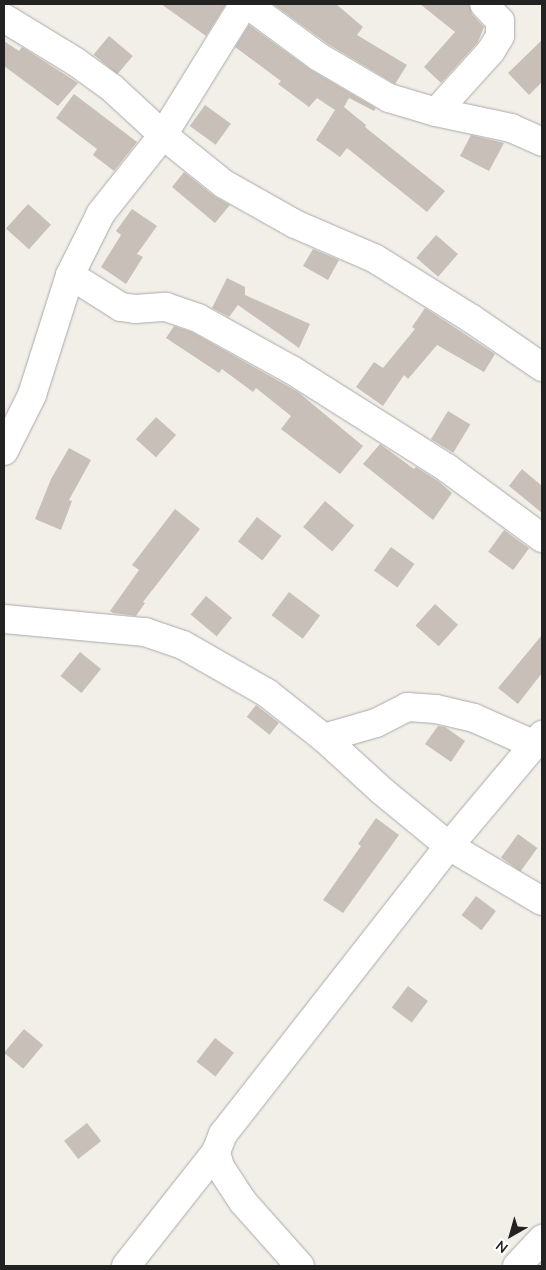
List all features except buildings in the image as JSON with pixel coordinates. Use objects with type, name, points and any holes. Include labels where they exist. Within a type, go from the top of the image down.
[{"type":"street","points":[[4,450],[32,395],[70,275],[101,213],[163,135],[246,4],[320,57],[389,98],[436,112],[511,128],[542,142]]},
{"type":"street","points":[[436,112],[491,51],[500,36],[500,21],[484,4]]},
{"type":"street","points":[[4,18],[76,62],[112,88],[163,135],[224,184],[295,224],[374,258],[472,319],[542,367]]},
{"type":"street","points":[[70,275],[121,307],[135,309],[166,307],[178,310],[198,318],[250,346],[383,426],[447,468],[542,538]]},
{"type":"street","points":[[4,619],[145,632],[183,645],[267,693],[324,738],[449,846],[542,901]]},
{"type":"street","points":[[126,1266],[216,1152],[223,1134],[449,846],[539,740],[474,718],[436,709],[407,707],[376,722],[324,738]]},
{"type":"street","points":[[216,1152],[220,1168],[229,1183],[300,1266]]},
{"type":"street","points":[[517,1266],[542,1239]]}]
